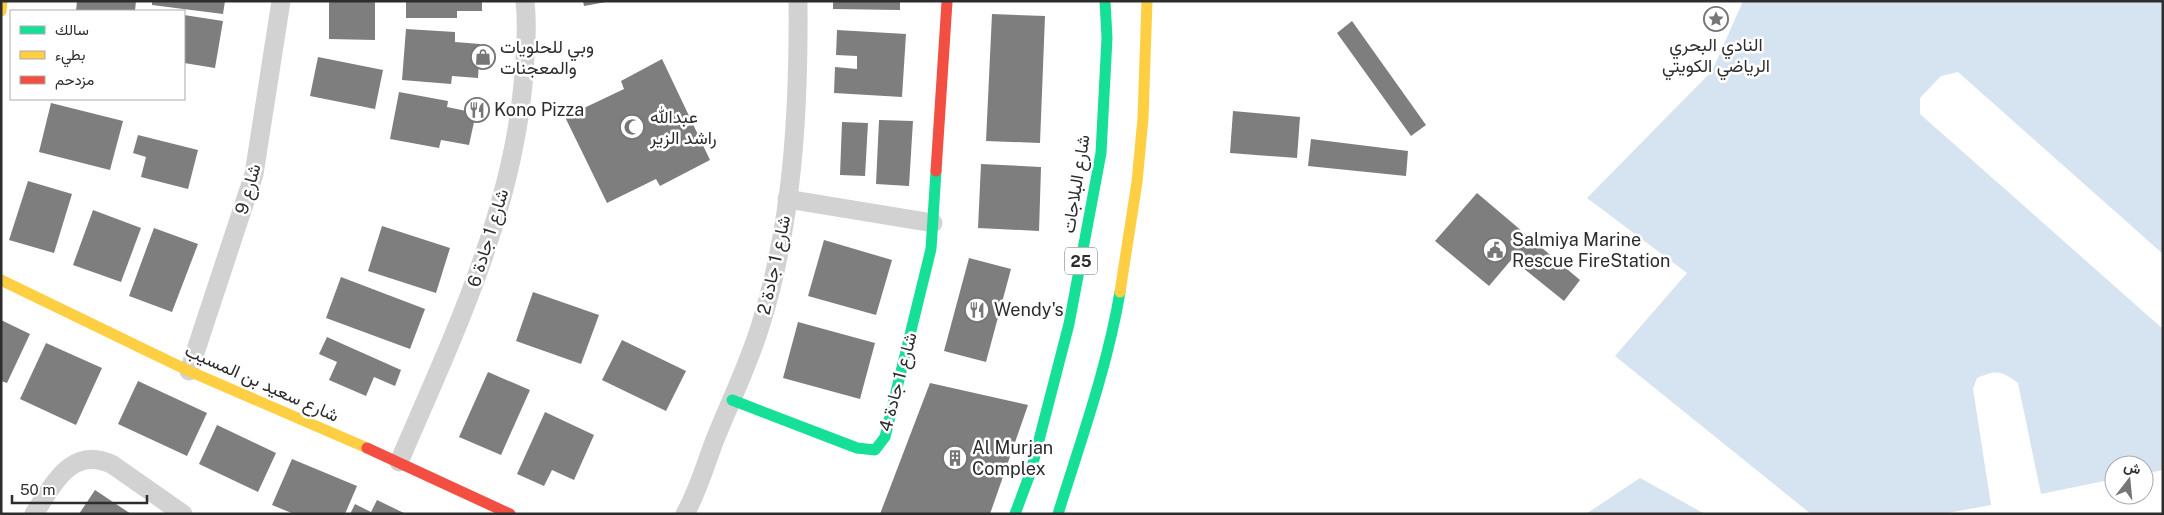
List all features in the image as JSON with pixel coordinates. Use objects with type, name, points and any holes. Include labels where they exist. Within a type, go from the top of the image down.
[{"type":"street","points":[[1,12],[2,1]]},
{"type":"street","name":"شارع 9","points":[[189,371],[254,174],[281,1]]},
{"type":"street","name":"شارع 1 جادة 6","points":[[399,462],[476,281],[499,211],[516,136],[527,19],[526,1]]},
{"type":"street","name":"شارع 1 جادة 2","points":[[685,514],[705,470],[760,328],[776,264],[787,199],[796,124],[798,1]]},
{"type":"street","name":"شارع البلاجات","points":[[1015,514],[1031,470],[1070,324],[1101,153],[1107,38],[1104,1]]},
{"type":"street","name":"25","points":[[1058,514],[1089,416],[1119,301],[1137,182],[1143,118],[1147,1]]},
{"type":"street","name":"شارع 1 جادة 4","points":[[732,400],[857,448],[875,450],[885,437],[928,264],[947,2]]},
{"type":"street","points":[[787,199],[932,223]]},
{"type":"street","name":"شارع سعيد بن المسيب","points":[[1,280],[189,371],[399,462],[510,514]]},
{"type":"street","points":[[34,514],[64,471],[76,463],[90,459],[106,461],[113,465],[183,514]]},
{"type":"water","points":[[1743,1],[2163,1],[2163,254],[1958,72],[1941,76],[1920,98],[1920,114],[2163,329],[2163,470],[2154,472],[2154,455],[2104,455],[2104,481],[2041,494],[2018,383],[2003,374],[1994,373],[1977,378],[1973,389],[1991,505],[1942,514],[1811,514],[1615,356],[1687,273],[1587,198],[1712,71]]},
{"type":"water","points":[[1640,478],[1705,514],[1586,514]]},
{"type":"building","points":[[77,1],[136,1],[135,10],[76,10]]},
{"type":"building","points":[[152,1],[225,1],[223,14],[152,5]]},
{"type":"building","points":[[329,1],[375,1],[375,40],[329,39]]},
{"type":"building","points":[[406,1],[482,1],[482,11],[457,11],[457,18],[406,18]]},
{"type":"building","points":[[583,1],[606,1],[606,2],[584,6]]},
{"type":"building","points":[[833,1],[900,1],[900,10],[833,9]]},
{"type":"building","points":[[992,14],[1045,16],[1040,143],[986,141]]},
{"type":"building","points":[[185,15],[223,21],[215,68],[185,63]]},
{"type":"building","points":[[1352,21],[1426,125],[1411,136],[1337,33]]},
{"type":"building","points":[[406,29],[455,32],[455,42],[480,44],[478,78],[452,76],[451,84],[402,80]]},
{"type":"building","points":[[837,30],[906,34],[902,97],[834,93],[835,67],[857,69],[857,56],[836,55]]},
{"type":"building","points":[[318,57],[383,70],[375,109],[310,96]]},
{"type":"building","name":"عبدالله راشد الزير","points":[[662,59],[710,160],[660,186],[656,179],[607,203],[565,117],[624,89],[621,81]]},
{"type":"building","points":[[399,92],[448,101],[447,107],[476,113],[469,145],[441,140],[439,148],[390,139]]},
{"type":"building","points":[[51,103],[123,121],[110,170],[39,152]]},
{"type":"building","points":[[1233,111],[1300,117],[1297,158],[1230,153]]},
{"type":"building","points":[[879,120],[913,121],[909,186],[876,184]]},
{"type":"building","points":[[842,122],[868,123],[865,176],[840,175]]},
{"type":"building","points":[[138,135],[198,150],[188,189],[141,177],[146,157],[133,153]]},
{"type":"building","points":[[1311,139],[1408,151],[1406,176],[1308,166]]},
{"type":"building","points":[[981,164],[1041,167],[1039,231],[978,228]]},
{"type":"building","points":[[28,181],[72,194],[54,253],[9,240]]},
{"type":"building","name":"Salmiya Marine Rescue FireStation","points":[[1477,193],[1580,280],[1564,301],[1512,259],[1489,286],[1435,241]]},
{"type":"building","points":[[93,210],[141,228],[121,282],[73,265]]},
{"type":"building","points":[[382,226],[450,248],[436,293],[368,271]]},
{"type":"building","points":[[154,228],[198,244],[172,312],[129,296]]},
{"type":"building","points":[[824,240],[892,260],[876,315],[808,296]]},
{"type":"building","name":"Wendy's","points":[[969,258],[1011,269],[986,362],[944,351]]},
{"type":"building","points":[[341,277],[425,309],[410,349],[326,318]]},
{"type":"building","points":[[533,292],[599,315],[581,364],[516,341]]},
{"type":"building","points":[[1,320],[30,334],[7,383],[1,381]]},
{"type":"building","points":[[798,322],[875,343],[860,399],[783,378]]},
{"type":"building","points":[[327,337],[401,370],[395,386],[374,377],[366,396],[329,380],[337,362],[319,354]]},
{"type":"building","points":[[622,340],[686,371],[666,411],[602,380]]},
{"type":"building","points":[[46,343],[102,368],[76,425],[20,399]]},
{"type":"building","points":[[488,372],[530,390],[501,455],[459,437]]},
{"type":"building","points":[[138,381],[207,413],[187,456],[118,424]]},
{"type":"building","name":"Al Murjan Complex","points":[[930,383],[1028,405],[990,514],[880,514]]},
{"type":"building","points":[[545,412],[594,435],[574,480],[552,470],[544,486],[517,474]]},
{"type":"building","points":[[217,425],[276,453],[258,492],[199,464]]},
{"type":"building","points":[[292,459],[357,486],[345,514],[294,514],[272,505]]},
{"type":"building","points":[[95,490],[131,514],[79,514]]},
{"type":"building","points":[[377,500],[406,514],[350,514],[355,504],[371,512]]},
{"type":"traffic: fast","points":[[1015,514],[1031,471],[1069,324],[1101,153],[1107,38],[1105,1]]},
{"type":"traffic: fast","points":[[732,400],[857,448],[875,450],[885,437],[931,249],[936,171]]},
{"type":"traffic: fast","points":[[1058,514],[1101,376],[1120,292]]},
{"type":"traffic: slow","points":[[1,11],[2,1]]},
{"type":"traffic: slow","points":[[1120,292],[1137,182],[1143,118],[1147,1]]},
{"type":"traffic: slow","points":[[1,280],[189,371],[367,448]]},
{"type":"traffic: jam","points":[[936,171],[947,2]]},
{"type":"traffic: jam","points":[[367,448],[510,514]]},
{"type":"place","name":"النادي البحري الرياضي الكويتي","points":[[1716,19]]},
{"type":"place","name":"وبي للحلويات والمعجنات","points":[[483,57]]},
{"type":"place","name":"Kono Pizza","points":[[477,110]]},
{"type":"place","name":"عبدالله راشد الزير","points":[[632,127]]},
{"type":"place","name":"Salmiya Marine Rescue FireStation","points":[[1495,250]]},
{"type":"place","name":"Wendy's","points":[[977,310]]},
{"type":"place","name":"Al Murjan Complex","points":[[955,458]]}]
